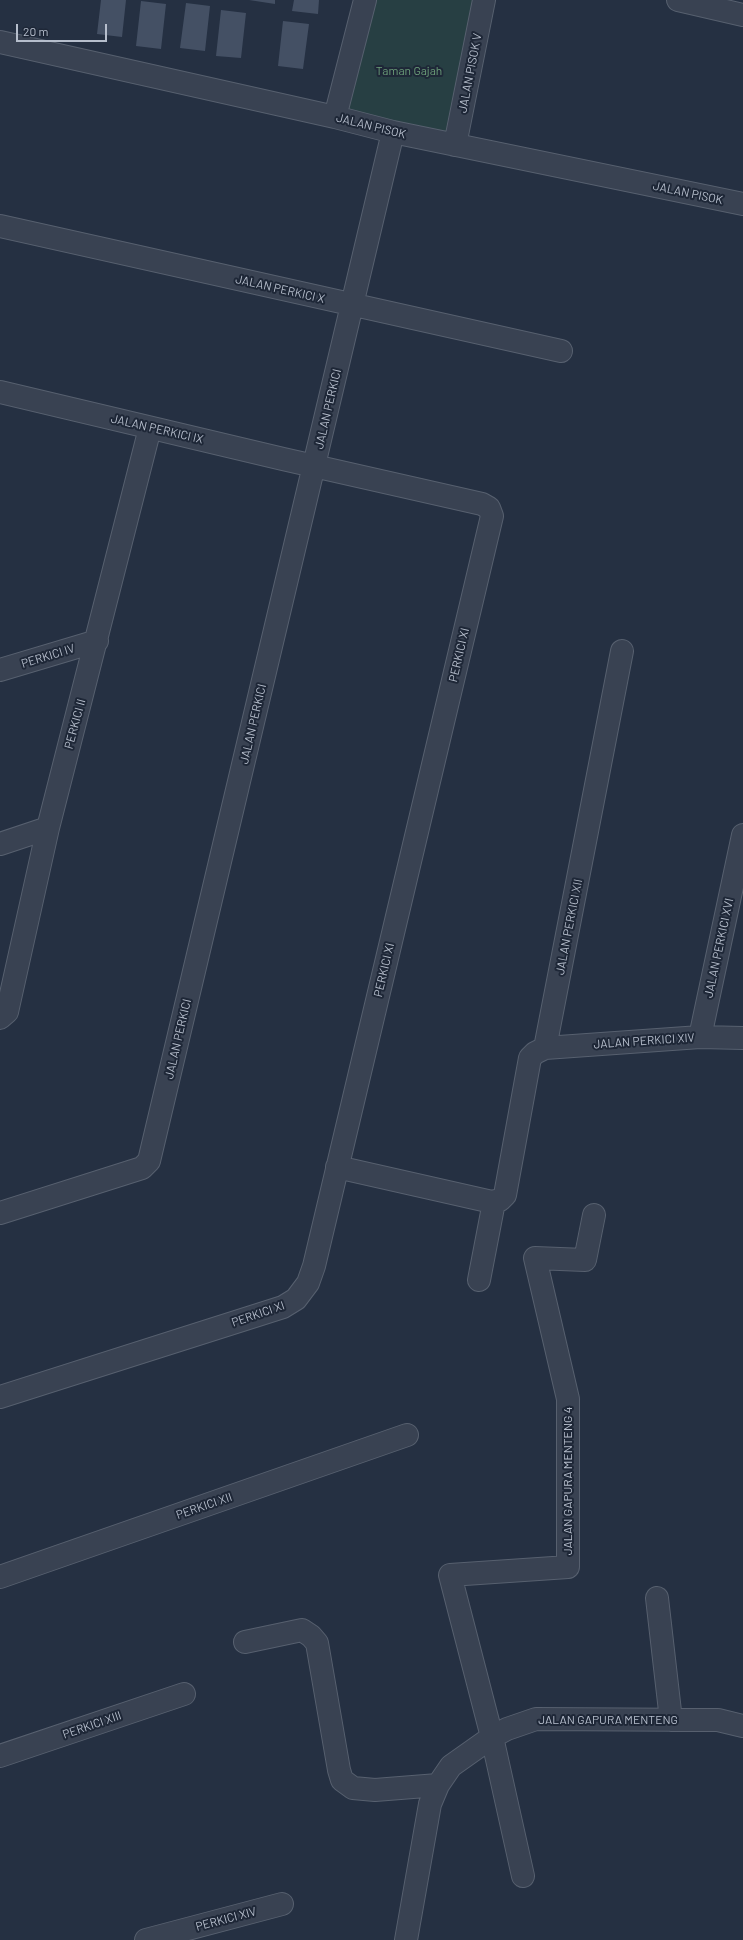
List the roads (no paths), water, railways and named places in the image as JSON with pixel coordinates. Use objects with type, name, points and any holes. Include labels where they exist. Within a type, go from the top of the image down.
[{"type":"street","points":[[335,117],[365,0]]},
{"type":"street","name":"JALAN PISOK V","points":[[455,145],[484,0]]},
{"type":"street","points":[[678,0],[743,15]]},
{"type":"street","name":"JALAN PISOK","points":[[0,42],[335,117],[393,132],[743,204]]},
{"type":"street","name":"JALAN PERKICI","points":[[0,1213],[142,1168],[149,1161],[393,132]]},
{"type":"street","name":"JALAN PERKICI X","points":[[0,226],[561,351]]},
{"type":"street","name":"JALAN PERKICI IX","points":[[0,392],[314,466]]},
{"type":"street","name":"PERKICI II","points":[[0,1018],[7,1012],[48,828],[97,641],[150,428]]},
{"type":"street","name":"PERKICI XI","points":[[0,1397],[283,1307],[296,1299],[308,1284],[314,1266],[492,516],[489,508],[482,504],[314,466]]},
{"type":"street","name":"PERKICI IV","points":[[0,670],[97,641]]},
{"type":"street","name":"JALAN PERKICI XII","points":[[545,1048],[622,651]]},
{"type":"street","points":[[0,844],[48,828]]},
{"type":"street","name":"JALAN PERKICI XVI","points":[[700,1037],[743,835]]},
{"type":"street","name":"JALAN PERKICI XIV","points":[[545,1048],[700,1037],[743,1038]]},
{"type":"street","points":[[480,1280],[500,1198],[530,1058],[545,1048]]},
{"type":"street","points":[[337,1167],[500,1198]]},
{"type":"street","name":"JALAN GAPURA MENTENG 4","points":[[492,1737],[450,1575],[568,1567],[568,1399],[535,1258],[585,1260],[594,1215]]},
{"type":"street","name":"PERKICI XII","points":[[0,1577],[407,1435]]},
{"type":"street","points":[[657,1598],[671,1720]]},
{"type":"street","points":[[245,1642],[302,1630],[311,1636],[317,1643],[342,1780],[353,1788],[375,1790],[438,1785]]},
{"type":"street","name":"PERKICI XIII","points":[[0,1756],[184,1694]]},
{"type":"street","name":"JALAN GAPURA MENTENG","points":[[406,1940],[430,1804],[438,1785],[451,1766],[492,1737],[507,1729],[536,1719],[718,1720],[743,1726]]},
{"type":"street","points":[[492,1737],[523,1876]]},
{"type":"street","name":"PERKICI XIV","points":[[146,1940],[282,1904]]},
{"type":"park label","name":"Taman Gajah","points":[[409,71]]}]
